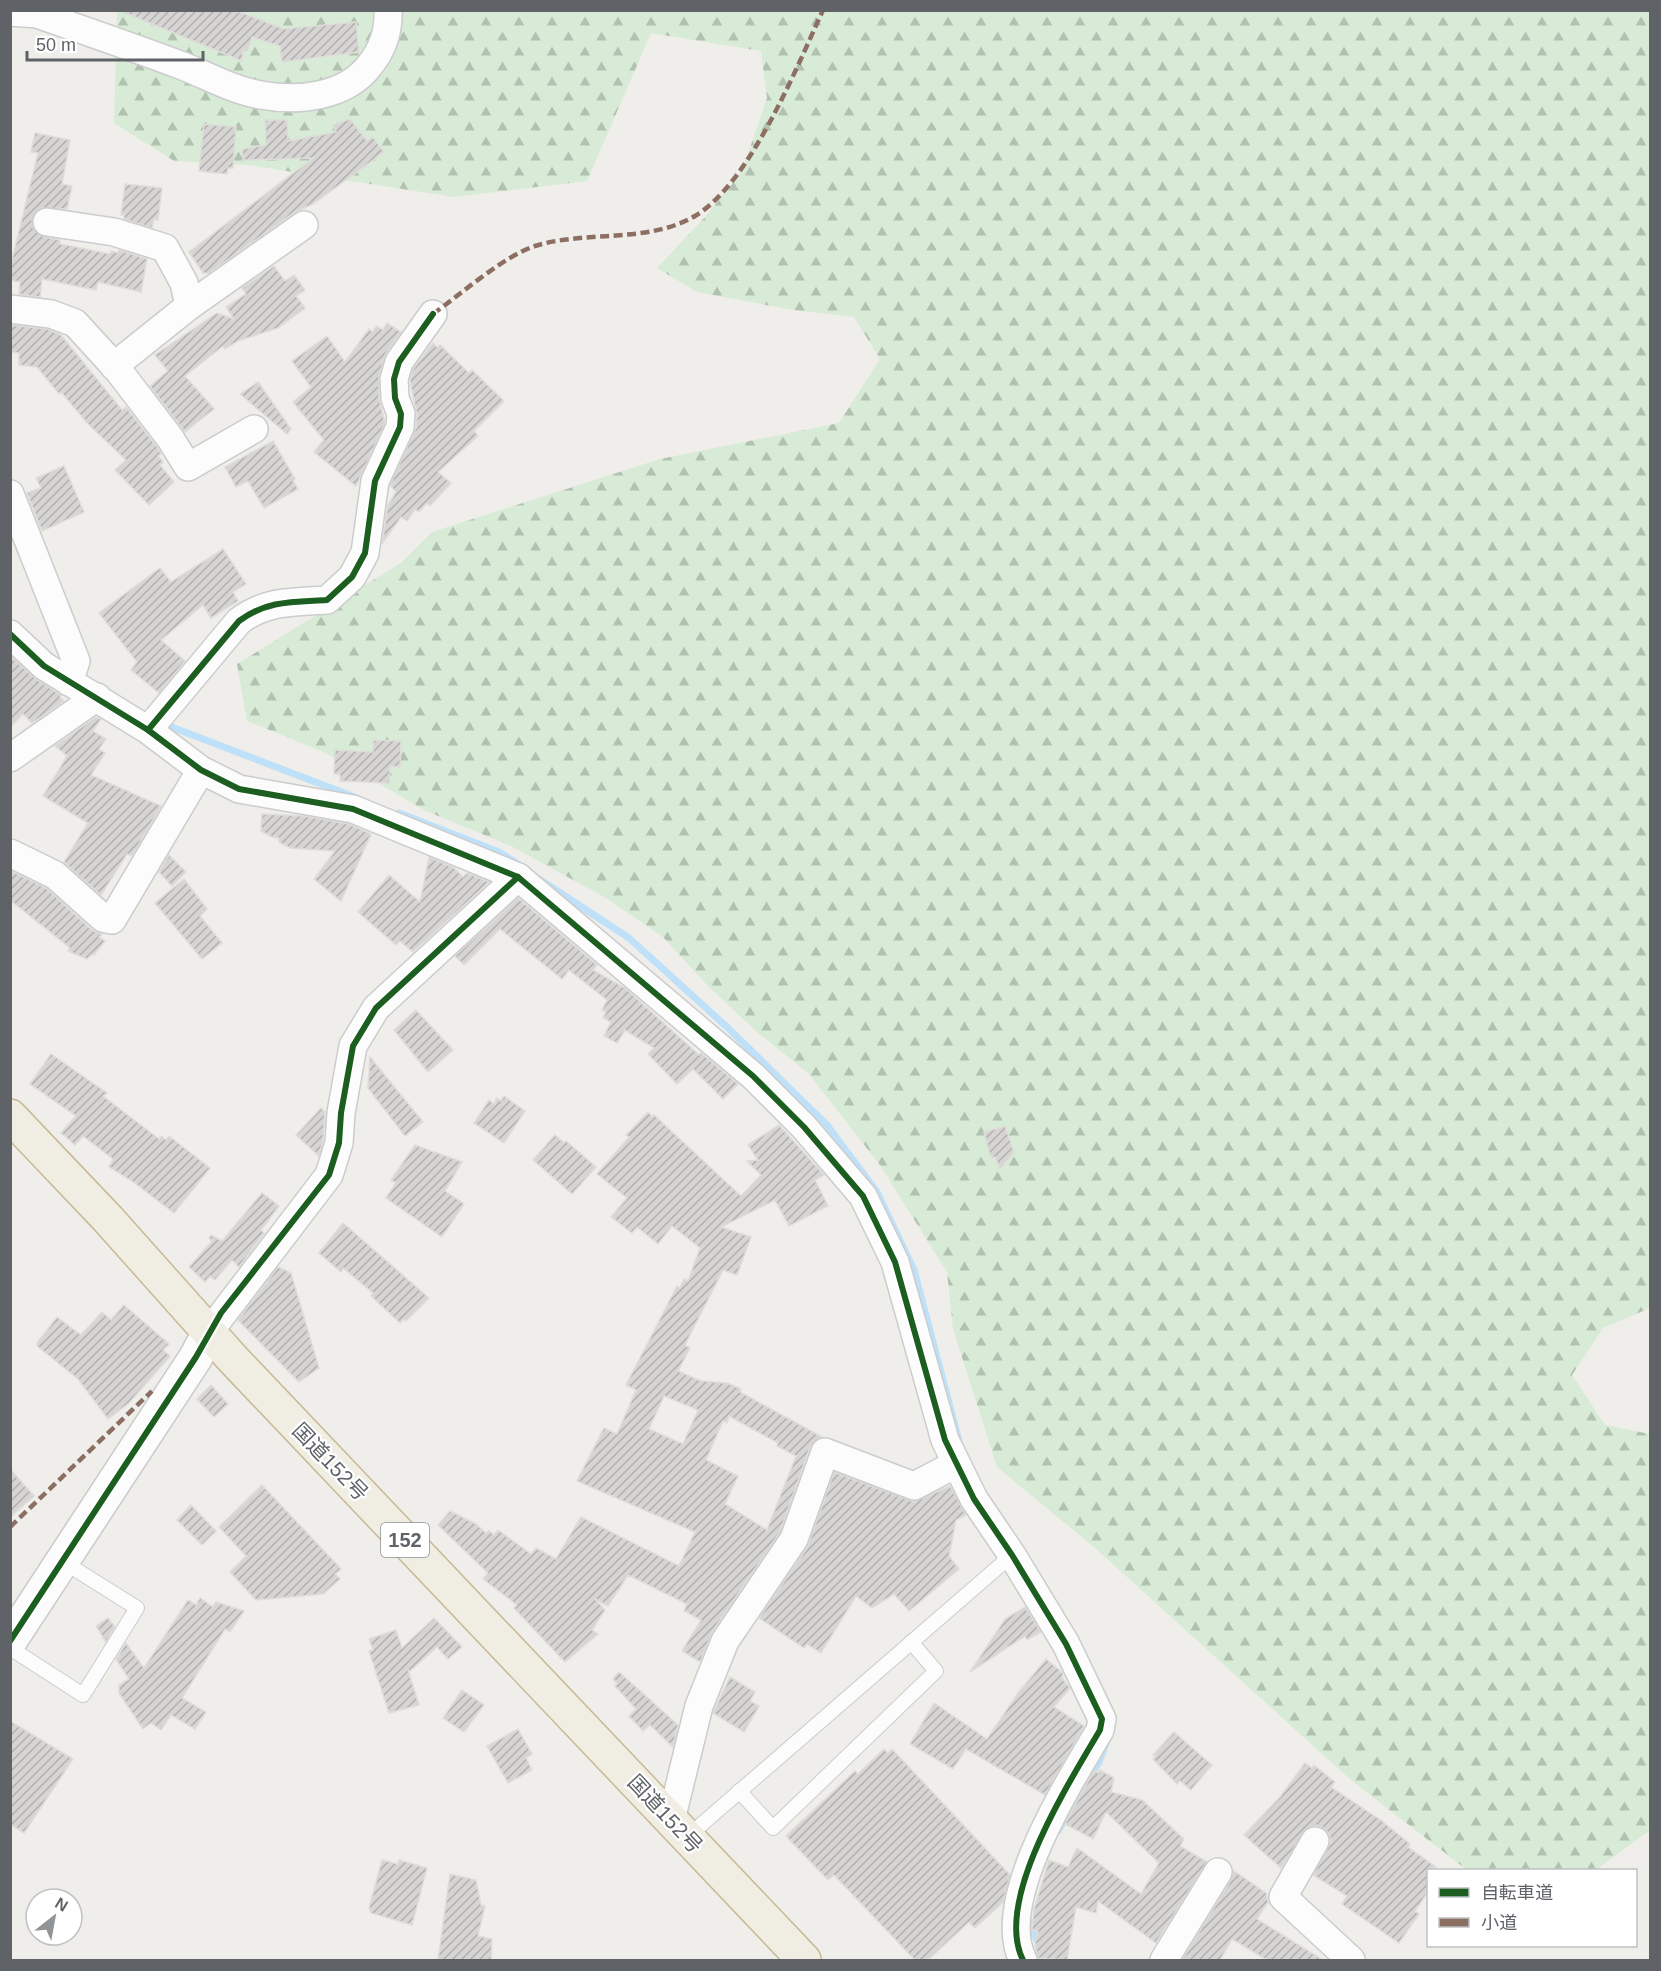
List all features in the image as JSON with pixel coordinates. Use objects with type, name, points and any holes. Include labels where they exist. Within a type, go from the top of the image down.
[{"type":"highway","name":"国道152号","points":[[10,1116],[209,1332],[804,1960]]},
{"type":"street","points":[[10,12],[37,14],[260,95],[302,97],[350,85],[365,71],[380,51],[388,20],[387,10]]},
{"type":"street","points":[[47,222],[114,232],[165,248],[184,283],[189,306]]},
{"type":"street","points":[[114,366],[189,306],[304,225]]},
{"type":"street","points":[[10,309],[51,314],[75,323],[114,366],[170,438],[188,467],[254,429]]},
{"type":"street","points":[[148,730],[239,621],[254,609],[281,602],[327,600],[352,577],[365,553],[375,481],[400,427],[401,414],[395,398],[394,379],[399,362],[433,314]]},
{"type":"street","points":[[10,494],[76,661],[69,682]]},
{"type":"street","points":[[10,634],[44,666],[148,730],[201,770],[239,789],[353,809],[518,877],[753,1076],[804,1127],[863,1196],[896,1262],[945,1440],[974,1499],[1012,1555],[1066,1644],[1102,1719],[1100,1730],[1050,1821],[1028,1869],[1015,1916],[1018,1950],[1023,1960]]},
{"type":"street","points":[[10,758],[97,698]]},
{"type":"street","points":[[10,853],[55,875],[103,918],[112,920],[201,770]]},
{"type":"street","points":[[10,1641],[196,1357],[209,1332],[329,1175],[339,1143],[341,1113],[353,1046],[376,1008],[518,877]]},
{"type":"street","points":[[679,1828],[699,1706],[725,1641],[794,1539],[825,1452],[914,1486],[956,1464]]},
{"type":"street","points":[[1315,1840],[1283,1897],[1351,1960]]},
{"type":"street","points":[[1164,1960],[1218,1872]]},
{"type":"lane","points":[[679,1828],[740,1791],[1012,1555]]},
{"type":"lane","points":[[10,1648],[83,1695],[137,1608],[62,1562]]},
{"type":"lane","points":[[740,1791],[773,1828],[936,1671],[911,1642]]},
{"type":"green space","points":[[117,11],[1650,11],[1650,1308],[1603,1328],[1572,1375],[1605,1425],[1650,1434],[1650,1830],[1597,1869],[1466,1869],[1352,1781],[1095,1548],[997,1467],[953,1329],[947,1272],[880,1165],[808,1073],[757,1032],[708,986],[663,937],[606,898],[511,846],[426,811],[326,753],[247,721],[237,664],[401,563],[432,532],[660,459],[839,423],[880,359],[854,317],[793,310],[697,292],[657,268],[706,216],[742,171],[767,98],[761,51],[651,33],[587,181],[454,197],[248,165],[174,161],[114,123]]},
{"type":"building","points":[[118,10],[235,10],[284,29],[356,22],[359,52],[282,62],[280,46],[252,37],[247,51],[243,51],[242,61]]},
{"type":"building","points":[[350,119],[367,141],[373,137],[384,152],[313,204],[295,212],[209,273],[203,273],[189,252],[313,158],[243,160],[242,149],[266,145],[265,120],[287,120],[288,141],[336,132],[333,125]]},
{"type":"building","points":[[204,124],[236,127],[233,168],[228,168],[227,174],[199,171]]},
{"type":"building","points":[[35,133],[70,140],[62,184],[72,186],[67,209],[41,208],[32,219],[33,228],[44,237],[60,240],[60,244],[110,254],[111,251],[118,253],[119,250],[147,259],[141,292],[98,282],[96,290],[42,279],[40,297],[19,294],[20,282],[10,280],[10,268],[38,153],[31,152]]},
{"type":"building","points":[[125,184],[162,188],[158,220],[154,219],[152,228],[124,219],[124,215],[121,215]]},
{"type":"building","points":[[274,266],[285,281],[294,275],[305,290],[296,296],[305,308],[278,328],[238,341],[225,349],[223,346],[185,376],[214,409],[185,432],[150,386],[168,371],[155,355],[217,313],[234,319],[226,307],[246,294],[242,288]]},
{"type":"building","points":[[387,323],[401,332],[386,353],[379,375],[379,399],[385,423],[356,486],[314,452],[324,440],[293,402],[311,387],[292,361],[327,336],[345,362],[369,329],[372,332],[377,326],[383,330]]},
{"type":"building","points":[[10,325],[47,329],[61,335],[122,410],[126,407],[157,447],[161,454],[158,456],[163,462],[160,465],[174,482],[149,505],[115,470],[126,460],[88,424],[61,392],[59,394],[37,367],[19,365],[19,353],[10,352]]},
{"type":"building","points":[[433,343],[437,347],[440,345],[469,373],[472,370],[504,401],[474,431],[478,436],[438,472],[451,483],[430,506],[427,503],[419,512],[415,509],[407,521],[401,517],[382,544],[388,505],[396,492],[390,485],[416,428],[417,415],[410,381],[413,369]]},
{"type":"building","points":[[258,382],[291,429],[287,434],[240,394]]},
{"type":"building","points":[[273,441],[295,479],[293,481],[298,489],[264,508],[248,481],[236,487],[225,467]]},
{"type":"building","points":[[64,466],[84,512],[42,531],[27,493],[41,488],[36,478]]},
{"type":"building","points":[[223,549],[246,584],[233,592],[238,601],[211,618],[203,605],[161,640],[185,661],[159,693],[131,670],[137,662],[99,613],[160,568],[171,582]]},
{"type":"building","points":[[10,656],[36,679],[61,695],[64,701],[32,723],[23,714],[10,727]]},
{"type":"building","points":[[96,717],[101,719],[93,731],[106,739],[99,749],[105,753],[91,775],[161,806],[132,856],[127,854],[101,895],[64,862],[88,823],[43,796],[67,756],[55,746]]},
{"type":"building","points":[[373,740],[401,741],[400,767],[390,766],[389,783],[340,781],[340,774],[334,774],[335,750],[373,752]]},
{"type":"building","points":[[262,814],[304,816],[349,824],[371,834],[341,901],[314,879],[335,851],[290,848],[279,842],[279,838],[261,831]]},
{"type":"building","points":[[169,855],[186,872],[172,886],[159,872]]},
{"type":"building","points":[[429,857],[454,868],[463,877],[467,873],[489,882],[413,952],[400,941],[396,945],[358,912],[389,875],[420,902]]},
{"type":"building","points":[[11,871],[46,888],[92,930],[102,934],[99,937],[105,941],[94,955],[92,954],[87,959],[68,951],[70,948],[10,900]]},
{"type":"building","points":[[184,879],[207,909],[200,916],[222,943],[202,959],[155,903]]},
{"type":"building","points":[[518,898],[597,965],[593,970],[625,988],[699,1055],[701,1053],[738,1084],[723,1099],[693,1069],[677,1084],[648,1054],[654,1048],[625,1030],[617,1043],[604,1036],[611,1022],[603,1018],[606,1012],[602,1010],[607,1000],[569,970],[562,979],[500,929],[464,965],[455,956]]},
{"type":"building","points":[[416,1010],[453,1050],[428,1072],[394,1030]]},
{"type":"building","points":[[51,1054],[107,1093],[103,1096],[159,1139],[161,1136],[166,1140],[169,1136],[210,1168],[174,1213],[132,1181],[109,1167],[113,1159],[83,1136],[75,1145],[61,1133],[76,1116],[30,1084]]},
{"type":"building","points":[[370,1057],[423,1122],[405,1136],[368,1088]]},
{"type":"building","points":[[504,1096],[525,1111],[504,1143],[474,1123],[489,1100],[494,1104],[497,1098],[501,1101]]},
{"type":"building","points":[[321,1108],[325,1112],[323,1140],[319,1156],[296,1135]]},
{"type":"building","points":[[648,1112],[653,1117],[654,1115],[741,1196],[761,1175],[747,1161],[758,1160],[748,1145],[779,1125],[824,1175],[815,1180],[828,1206],[789,1226],[775,1200],[721,1227],[751,1237],[737,1275],[723,1270],[685,1345],[690,1348],[678,1371],[701,1381],[727,1383],[741,1389],[740,1392],[822,1437],[810,1447],[780,1532],[712,1632],[700,1662],[682,1651],[701,1620],[684,1611],[687,1604],[628,1575],[608,1606],[595,1599],[605,1610],[592,1630],[598,1634],[565,1662],[514,1608],[517,1605],[483,1579],[488,1573],[438,1525],[450,1511],[476,1524],[486,1533],[489,1531],[494,1535],[498,1530],[531,1554],[536,1548],[556,1559],[581,1517],[679,1566],[695,1532],[577,1481],[604,1428],[617,1434],[636,1390],[626,1385],[677,1286],[680,1288],[684,1279],[688,1281],[700,1248],[672,1226],[658,1244],[637,1227],[632,1233],[611,1217],[627,1198],[597,1174],[629,1137],[626,1135]],"holes":[[[664,1396],[698,1410],[683,1444],[649,1429]],[[729,1416],[778,1443],[777,1446],[796,1456],[767,1530],[725,1504],[738,1476],[706,1460],[723,1421],[727,1423]]]},
{"type":"building","points":[[1005,1126],[1014,1152],[1000,1169],[995,1157],[992,1158],[989,1152],[984,1132]]},
{"type":"building","points":[[555,1135],[564,1143],[566,1141],[596,1167],[572,1194],[533,1160]]},
{"type":"building","points":[[415,1145],[462,1162],[445,1191],[464,1204],[442,1237],[386,1198],[396,1183],[391,1180]]},
{"type":"building","points":[[262,1193],[279,1206],[261,1230],[264,1233],[239,1267],[232,1260],[215,1280],[210,1276],[205,1282],[189,1267],[212,1241],[209,1238],[211,1235],[222,1241]]},
{"type":"building","points":[[343,1223],[429,1298],[406,1321],[404,1319],[400,1323],[371,1296],[373,1293],[343,1268],[341,1272],[319,1253]]},
{"type":"building","points":[[278,1267],[291,1273],[319,1368],[299,1382],[238,1320]]},
{"type":"building","points":[[124,1305],[169,1344],[163,1350],[170,1356],[129,1403],[108,1419],[78,1379],[37,1346],[37,1343],[57,1317],[81,1335],[102,1312],[111,1320]]},
{"type":"building","points":[[211,1385],[228,1404],[214,1417],[197,1399]]},
{"type":"building","points":[[10,1469],[34,1496],[10,1517]]},
{"type":"building","points":[[834,1472],[914,1502],[950,1486],[966,1515],[956,1520],[949,1556],[959,1569],[909,1611],[894,1594],[872,1608],[856,1596],[821,1653],[807,1644],[804,1648],[759,1618],[807,1548]]},
{"type":"building","points":[[262,1485],[341,1569],[335,1574],[340,1579],[323,1594],[256,1600],[230,1572],[246,1556],[219,1527]]},
{"type":"building","points":[[191,1505],[216,1531],[202,1545],[177,1520]]},
{"type":"building","points":[[200,1598],[213,1607],[216,1602],[244,1611],[230,1632],[225,1629],[182,1698],[206,1712],[195,1729],[171,1715],[161,1730],[151,1723],[143,1729],[119,1693],[119,1685],[129,1679],[116,1659],[126,1643],[144,1668],[188,1600],[196,1605]]},
{"type":"building","points":[[1025,1607],[1041,1632],[1027,1640],[1025,1636],[970,1672],[1005,1619]]},
{"type":"building","points":[[108,1618],[115,1627],[106,1642],[96,1626]]},
{"type":"building","points":[[434,1618],[462,1647],[448,1659],[437,1647],[410,1671],[408,1670],[419,1705],[389,1713],[369,1651],[373,1650],[369,1639],[396,1630],[402,1648]]},
{"type":"building","points":[[1046,1659],[1063,1673],[1062,1678],[1070,1688],[1054,1707],[1084,1726],[1045,1795],[966,1749],[953,1769],[910,1744],[934,1703],[987,1739],[1018,1693]]},
{"type":"building","points":[[619,1672],[678,1725],[673,1747],[650,1725],[643,1731],[629,1716],[636,1709],[615,1686],[617,1684],[613,1678]]},
{"type":"building","points":[[730,1677],[755,1692],[750,1701],[759,1706],[744,1732],[713,1713]]},
{"type":"building","points":[[462,1690],[484,1705],[464,1732],[443,1718]]},
{"type":"building","points":[[10,1721],[73,1759],[24,1833],[10,1824]]},
{"type":"building","points":[[518,1729],[532,1754],[526,1758],[532,1770],[508,1783],[487,1746]]},
{"type":"building","points":[[1174,1732],[1212,1765],[1191,1790],[1180,1781],[1177,1784],[1153,1759],[1156,1756],[1153,1755]]},
{"type":"building","points":[[884,1749],[888,1753],[892,1749],[1010,1875],[1003,1902],[975,1928],[969,1922],[928,1960],[915,1960],[834,1875],[828,1880],[786,1836],[855,1771],[858,1774]]},
{"type":"building","points":[[1305,1763],[1312,1768],[1314,1765],[1335,1782],[1331,1787],[1382,1821],[1410,1844],[1408,1847],[1436,1867],[1427,1869],[1427,1893],[1415,1911],[1419,1914],[1399,1943],[1342,1904],[1347,1896],[1313,1875],[1331,1842],[1329,1834],[1323,1828],[1316,1825],[1307,1828],[1281,1868],[1244,1835],[1280,1797]]},
{"type":"building","points":[[1094,1770],[1098,1773],[1100,1770],[1114,1778],[1111,1792],[1142,1800],[1184,1839],[1180,1846],[1207,1862],[1156,1943],[1098,1901],[1096,1913],[1076,1907],[1067,1960],[1038,1958],[1035,1944],[1038,1931],[1032,1930],[1034,1909],[1049,1860],[1068,1867],[1077,1848],[1141,1894],[1159,1863],[1106,1812],[1093,1839],[1065,1824]]},
{"type":"building","points":[[382,1860],[398,1864],[399,1860],[427,1868],[412,1925],[371,1913],[369,1908]]},
{"type":"building","points":[[1234,1871],[1266,1893],[1268,1902],[1257,1919],[1323,1960],[1267,1960],[1232,1939],[1220,1960],[1182,1960],[1231,1880]]},
{"type":"building","points":[[450,1874],[476,1880],[481,1905],[485,1906],[478,1936],[492,1939],[491,1960],[438,1960]]},
{"type":"waterway","points":[[169,726],[357,798]]},
{"type":"waterway","points":[[399,813],[499,852],[518,864]]},
{"type":"waterway","points":[[539,879],[629,938],[728,1028],[827,1125],[877,1192],[914,1270],[959,1441]]},
{"type":"waterway","points":[[1058,1831],[1099,1762],[1107,1741]]},
{"type":"waterway","points":[[1027,1918],[1046,1960]]},
{"type":"marked path","points":[[433,314],[496,267],[535,246],[575,238],[637,234],[676,225],[695,216],[715,200],[753,152],[770,123],[823,10]]},
{"type":"marked path","points":[[10,1527],[152,1391]]},
{"type":"cycle path","points":[[148,730],[239,621],[260,609],[281,603],[327,600],[352,577],[365,553],[375,481],[400,427],[401,414],[395,398],[394,379],[399,362],[433,314]]},
{"type":"cycle path","points":[[10,634],[44,666],[148,730],[201,770],[239,789],[353,809],[518,877],[753,1076],[804,1127],[863,1196],[895,1262],[945,1440],[974,1499],[1012,1555],[1066,1644],[1102,1719],[1100,1730],[1054,1811],[1026,1875],[1018,1907],[1016,1935],[1023,1960]]},
{"type":"cycle path","points":[[10,1641],[196,1357],[221,1313],[329,1175],[339,1143],[341,1113],[353,1046],[376,1008],[518,877]]}]
